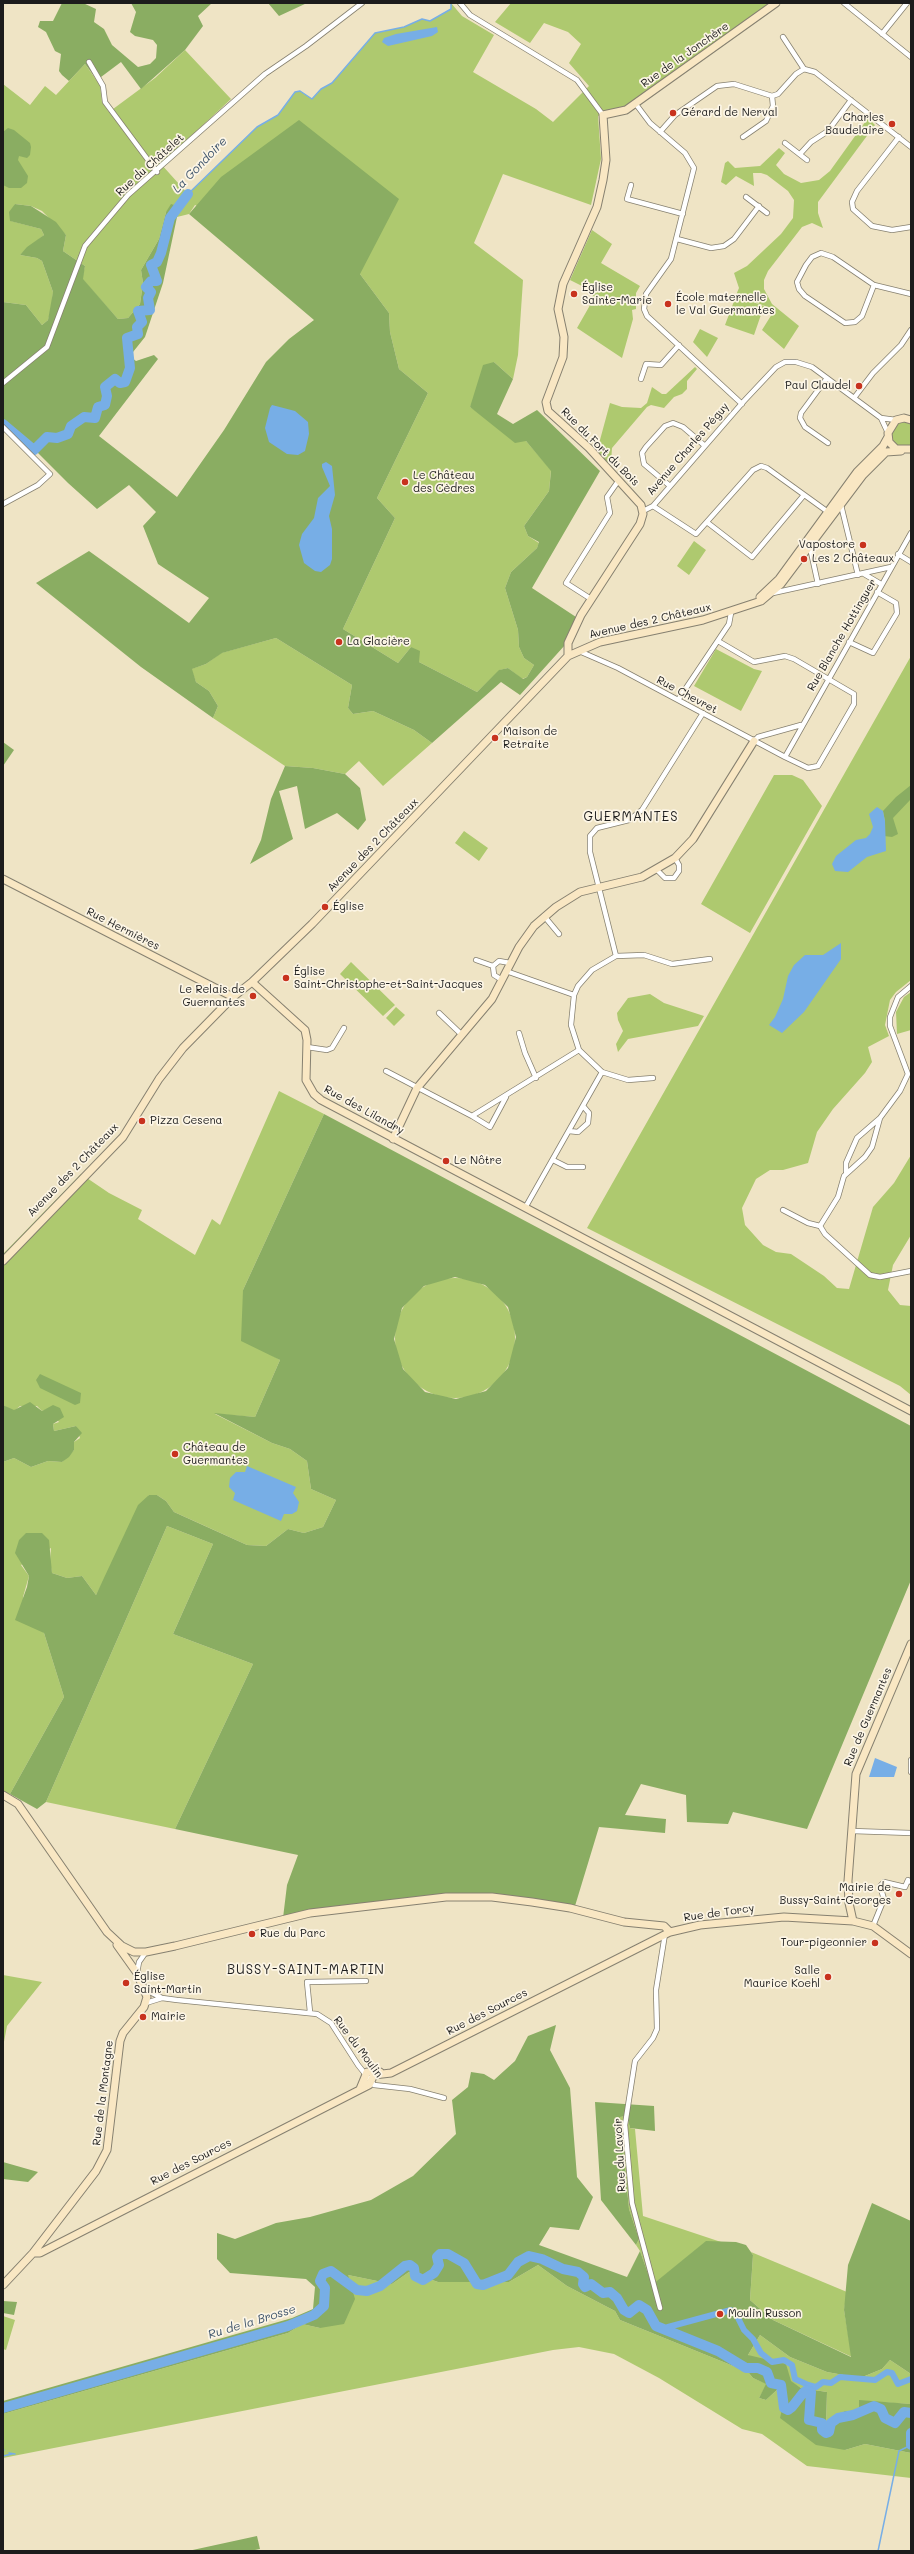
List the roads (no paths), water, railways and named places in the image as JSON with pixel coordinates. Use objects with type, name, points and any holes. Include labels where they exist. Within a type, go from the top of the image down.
[{"type":"street","name":"Rue du Châtelet","points":[[3,382],[47,347],[86,246],[134,190],[265,74],[306,46],[362,3]]},
{"type":"street","points":[[460,3],[474,18],[566,72],[585,89],[603,115]]},
{"type":"street","name":"Rue de la Jonchère","points":[[603,115],[614,114],[635,103],[776,3]]},
{"type":"street","points":[[844,3],[911,56]]},
{"type":"street","points":[[882,34],[907,3]]},
{"type":"street","points":[[783,37],[804,69],[815,72],[911,147]]},
{"type":"street","points":[[89,62],[103,86],[105,102],[156,172]]},
{"type":"street","points":[[660,132],[681,110],[717,86],[734,84],[772,96],[778,94],[796,74],[804,69]]},
{"type":"street","points":[[743,138],[766,121],[773,106],[772,96]]},
{"type":"street","points":[[800,154],[811,142],[828,131],[851,100]]},
{"type":"street","points":[[635,103],[650,123],[685,154],[694,168],[677,239],[669,264],[646,294],[644,306],[647,316],[742,404]]},
{"type":"street","name":"Rue du Fort du Bois","points":[[603,115],[606,160],[603,180],[597,207],[563,284],[558,309],[564,337],[563,357],[546,402],[548,411],[619,480],[641,505],[643,511]]},
{"type":"street","points":[[899,137],[857,191],[852,202],[853,209],[872,226],[892,230],[911,227]]},
{"type":"street","points":[[785,143],[807,160]]},
{"type":"street","points":[[631,185],[627,199],[683,214]]},
{"type":"street","points":[[746,197],[767,213]]},
{"type":"street","points":[[677,239],[711,248],[724,246],[734,239],[759,206]]},
{"type":"street","points":[[874,285],[862,316],[855,322],[845,323],[805,296],[799,289],[797,282],[812,257],[821,253],[833,257],[874,285],[911,294]]},
{"type":"street","points":[[854,398],[873,373],[901,346],[911,330]]},
{"type":"street","points":[[641,379],[646,364],[661,365],[679,345]]},
{"type":"street","name":"Avenue Charles Péguy","points":[[643,511],[653,506],[742,404],[776,367],[785,362],[796,362],[806,365],[827,378],[880,418],[888,435]]},
{"type":"street","points":[[827,378],[801,413],[800,418],[805,427],[828,444]]},
{"type":"street","points":[[880,418],[904,420],[911,413]]},
{"type":"street","name":"Avenue des 2 Châteaux","points":[[3,1260],[123,1137],[159,1080],[183,1048],[233,997],[252,982],[328,908],[568,656],[600,642],[731,613],[751,605],[773,593],[857,472],[888,435],[904,420]]},
{"type":"street","points":[[670,486],[644,464],[642,453],[646,447],[665,426],[672,423],[683,427],[705,446]]},
{"type":"street","points":[[3,427],[50,474],[38,485],[3,504]]},
{"type":"street","points":[[888,435],[892,446],[901,451]]},
{"type":"street","name":"Avenue des 2 Châteaux","points":[[751,605],[774,585],[877,460],[886,452],[911,449]]},
{"type":"street","points":[[653,506],[696,534],[708,523],[753,470],[759,466],[767,468],[828,512]]},
{"type":"street","points":[[590,599],[566,584],[610,513],[607,497],[619,480]]},
{"type":"street","points":[[708,523],[752,557],[804,495]]},
{"type":"street","points":[[841,505],[858,575]]},
{"type":"street","points":[[568,656],[568,643],[590,599],[640,524],[643,511]]},
{"type":"street","name":"Rue Blanche Hottinguer","points":[[784,757],[911,533]]},
{"type":"street","points":[[805,548],[811,552],[818,584]]},
{"type":"street","points":[[898,554],[911,562]]},
{"type":"street","points":[[773,593],[891,567]]},
{"type":"street","points":[[864,574],[881,584]]},
{"type":"street","points":[[849,642],[873,653],[897,613],[896,603],[877,592]]},
{"type":"street","points":[[678,700],[729,624],[731,613]]},
{"type":"street","points":[[718,641],[754,662],[785,656],[794,659],[828,678]]},
{"type":"street","name":"Rue Chevret","points":[[580,651],[808,768],[818,766],[854,704],[854,694],[828,678]]},
{"type":"street","points":[[616,956],[590,852],[590,836],[597,828],[629,820],[642,810],[703,713]]},
{"type":"street","points":[[393,1139],[417,1088],[492,999],[526,935],[544,916],[569,898],[599,886],[642,877],[657,870],[675,858],[693,839],[754,741],[758,737],[801,725]]},
{"type":"street","points":[[657,870],[665,878],[674,878],[679,871],[679,865],[675,858]]},
{"type":"street","name":"Rue Hermières","points":[[3,879],[233,997]]},
{"type":"street","points":[[544,916],[559,934]]},
{"type":"street","points":[[653,1078],[628,1080],[602,1072],[579,1050],[571,1025],[574,995],[578,986],[592,970],[616,956],[644,955],[672,964],[710,959]]},
{"type":"street","points":[[476,960],[493,966]]},
{"type":"street","points":[[493,966],[499,961],[510,963]]},
{"type":"street","points":[[493,966],[494,975],[502,980]]},
{"type":"street","points":[[506,971],[574,995]]},
{"type":"street","name":"Rue des Lilandry","points":[[252,982],[305,1030],[307,1047],[306,1080],[314,1094],[332,1107],[911,1411]]},
{"type":"street","points":[[820,1226],[838,1197],[846,1172],[846,1163],[857,1138],[880,1118],[900,1090],[909,1074],[890,1026],[890,1017],[898,997],[911,986]]},
{"type":"street","points":[[439,1013],[462,1035]]},
{"type":"street","points":[[307,1047],[327,1050],[332,1048],[344,1028]]},
{"type":"street","points":[[519,1033],[530,1066],[536,1078]]},
{"type":"street","points":[[472,1116],[506,1097],[579,1050]]},
{"type":"street","points":[[386,1071],[490,1127],[506,1097]]},
{"type":"street","points":[[525,1208],[602,1072]]},
{"type":"street","points":[[569,1131],[578,1132],[588,1123],[589,1113],[583,1106]]},
{"type":"street","points":[[846,1172],[858,1165],[872,1147],[880,1118]]},
{"type":"street","points":[[552,1160],[567,1167],[583,1167]]},
{"type":"street","points":[[783,1210],[808,1223],[820,1226],[825,1234],[870,1275],[880,1277],[911,1271]]},
{"type":"street","name":"Rue de Guermantes","points":[[853,1920],[848,1903],[848,1881],[854,1782],[859,1764],[911,1644]]},
{"type":"street","points":[[911,1760],[911,1772]]},
{"type":"street","points":[[3,1794],[18,1804],[137,1973],[146,1990],[146,2003]]},
{"type":"street","points":[[852,1831],[911,1833]]},
{"type":"street","points":[[873,1926],[884,1899],[880,1886],[884,1882],[905,1887],[908,1880],[911,1882]]},
{"type":"street","points":[[114,1940],[130,1950],[146,1952],[310,1913],[427,1898],[492,1897],[570,1908],[624,1922],[664,1926],[667,1933]]},
{"type":"street","name":"Rue de Torcy","points":[[576,1980],[667,1933],[700,1925],[784,1917],[853,1920],[873,1926],[911,1954]]},
{"type":"street","name":"Rue du Lavoir","points":[[660,2308],[632,2203],[625,2125],[635,2061],[653,2038],[657,2029],[656,1990],[667,1933]]},
{"type":"street","points":[[137,1973],[140,1962],[146,1952]]},
{"type":"street","name":"Rue des Sources","points":[[33,2252],[40,2252],[372,2084],[374,2075],[398,2069],[576,1980]]},
{"type":"street","points":[[310,2012],[307,1982],[366,1981]]},
{"type":"street","name":"Rue du Moulin","points":[[146,1990],[162,1998],[310,2012],[331,2023],[372,2084],[410,2089],[444,2098]]},
{"type":"street","name":"Rue du Moulin","points":[[146,2003],[162,1998]]},
{"type":"street","name":"Rue de la Montagne","points":[[3,2285],[33,2252],[105,2157],[111,2131],[120,2041],[123,2033],[146,2003]]},
{"type":"street","name":"Rue des Sources","points":[[365,2074],[372,2070],[386,2073]]},
{"type":"street","points":[[360,2089],[365,2074]]},
{"type":"water","points":[[437,27],[438,32],[432,36],[388,46],[382,42],[384,38],[396,34]]},
{"type":"water","points":[[272,405],[295,411],[308,422],[309,434],[305,451],[298,455],[287,454],[269,442],[265,428]]},
{"type":"water","points":[[326,462],[332,466],[335,495],[329,516],[332,529],[332,559],[330,565],[321,572],[315,571],[304,563],[299,545],[302,534],[314,518],[318,498],[330,486],[322,467],[322,464]]},
{"type":"water","points":[[877,807],[883,811],[885,821],[886,851],[867,857],[848,872],[835,871],[832,864],[836,856],[856,840],[866,838],[870,834],[873,827],[869,814]]},
{"type":"water","points":[[841,943],[841,959],[804,1012],[782,1033],[769,1025],[775,1017],[783,999],[788,976],[794,965],[805,955],[823,955]]},
{"type":"water","points":[[247,1466],[296,1487],[293,1493],[299,1502],[297,1511],[292,1514],[284,1514],[281,1521],[233,1500],[235,1493],[229,1487],[230,1478],[236,1472],[245,1472]]},
{"type":"water","points":[[875,1758],[897,1767],[894,1777],[869,1777]]},
{"type":"waterway","name":"La Gondoire","points":[[188,194],[257,127],[278,115],[295,92],[300,91],[312,99],[321,89],[332,83],[375,33],[404,27],[422,19],[430,21],[451,9],[451,3]]},
{"type":"waterway","name":"La Gondoire","points":[[3,424],[34,450],[47,437],[57,438],[68,434],[71,426],[84,417],[95,418],[98,407],[105,405],[107,396],[105,387],[115,379],[120,383],[125,382],[130,368],[127,338],[138,334],[137,327],[142,322],[138,311],[150,310],[148,298],[151,292],[146,287],[151,281],[157,281],[151,265],[157,262],[161,253],[170,218],[188,194]]},
{"type":"waterway","name":"Ru de la Brosse","points":[[3,2408],[288,2326],[314,2315],[324,2306],[325,2288],[320,2281],[323,2274],[331,2271],[357,2290],[367,2291],[380,2286],[405,2266],[410,2265],[414,2268],[415,2276],[423,2280],[434,2273],[439,2265],[437,2257],[440,2254],[448,2254],[464,2263],[477,2284],[483,2285],[508,2275],[518,2262],[529,2256],[542,2259],[563,2269],[578,2272],[584,2277],[583,2284],[585,2287],[591,2284],[603,2293],[610,2292],[617,2298],[624,2310],[629,2313],[639,2305],[647,2310],[656,2326],[718,2351],[746,2368],[758,2368],[767,2372],[771,2383],[781,2385],[784,2408],[788,2410],[803,2393],[807,2390],[811,2392],[809,2420],[822,2423],[822,2430],[826,2433],[829,2432],[831,2423],[838,2418],[853,2415],[874,2406],[881,2409],[885,2418],[895,2423],[904,2412],[911,2413]]},
{"type":"waterway","points":[[665,2330],[668,2327],[731,2310],[736,2314],[744,2330],[753,2339],[761,2353],[772,2362],[784,2360],[792,2365],[795,2379],[806,2384],[816,2387],[823,2382],[831,2383],[840,2377],[875,2380],[887,2372],[892,2373],[898,2384],[911,2379]]},
{"type":"waterway","name":"Ru de la Brosse","points":[[911,2433],[911,2445]]},
{"type":"waterway","points":[[878,2551],[899,2451],[911,2445]]},
{"type":"waterway","points":[[9,2453],[15,2454]]},
{"type":"waterway","points":[[3,2456],[12,2454]]},
{"type":"place","name":"Gérard de Nerval","points":[[673,113]]},
{"type":"place","name":"Charles Baudelaire","points":[[892,124]]},
{"type":"place","name":"Église Sainte-Marie","points":[[574,294]]},
{"type":"place","name":"École maternelle le Val Guermantes","points":[[668,304]]},
{"type":"place","name":"Paul Claudel","points":[[859,386]]},
{"type":"place","name":"Le Château des Cèdres","points":[[405,482]]},
{"type":"place","name":"Vapostore","points":[[863,545]]},
{"type":"place","name":"Les 2 Châteaux","points":[[804,559]]},
{"type":"place","name":"La Glacière","points":[[339,642]]},
{"type":"place","name":"Maison de Retraite","points":[[495,738]]},
{"type":"place","name":"Église","points":[[325,907]]},
{"type":"place","name":"Église Saint-Christophe-et-Saint-Jacques","points":[[286,978]]},
{"type":"place","name":"Le Relais de Guernantes","points":[[253,996]]},
{"type":"place","name":"Pizza Cesena","points":[[142,1121]]},
{"type":"place","name":"Le Nôtre","points":[[446,1161]]},
{"type":"place","name":"Château de Guermantes","points":[[175,1454]]},
{"type":"place","name":"Mairie de Bussy-Saint-Georges","points":[[899,1894]]},
{"type":"place","name":"Rue du Parc","points":[[252,1934]]},
{"type":"place","name":"Tour-pigeonnier","points":[[875,1943]]},
{"type":"place","name":"Salle Maurice Koehl","points":[[828,1977]]},
{"type":"place","name":"Église Saint-Martin","points":[[126,1983]]},
{"type":"place","name":"Mairie","points":[[143,2017]]},
{"type":"place","name":"Moulin Russon","points":[[720,2314]]},
{"type":"district","name":"GUERMANTES","points":[[631,817]]},
{"type":"district","name":"BUSSY-SAINT-MARTIN","points":[[306,1970]]}]
